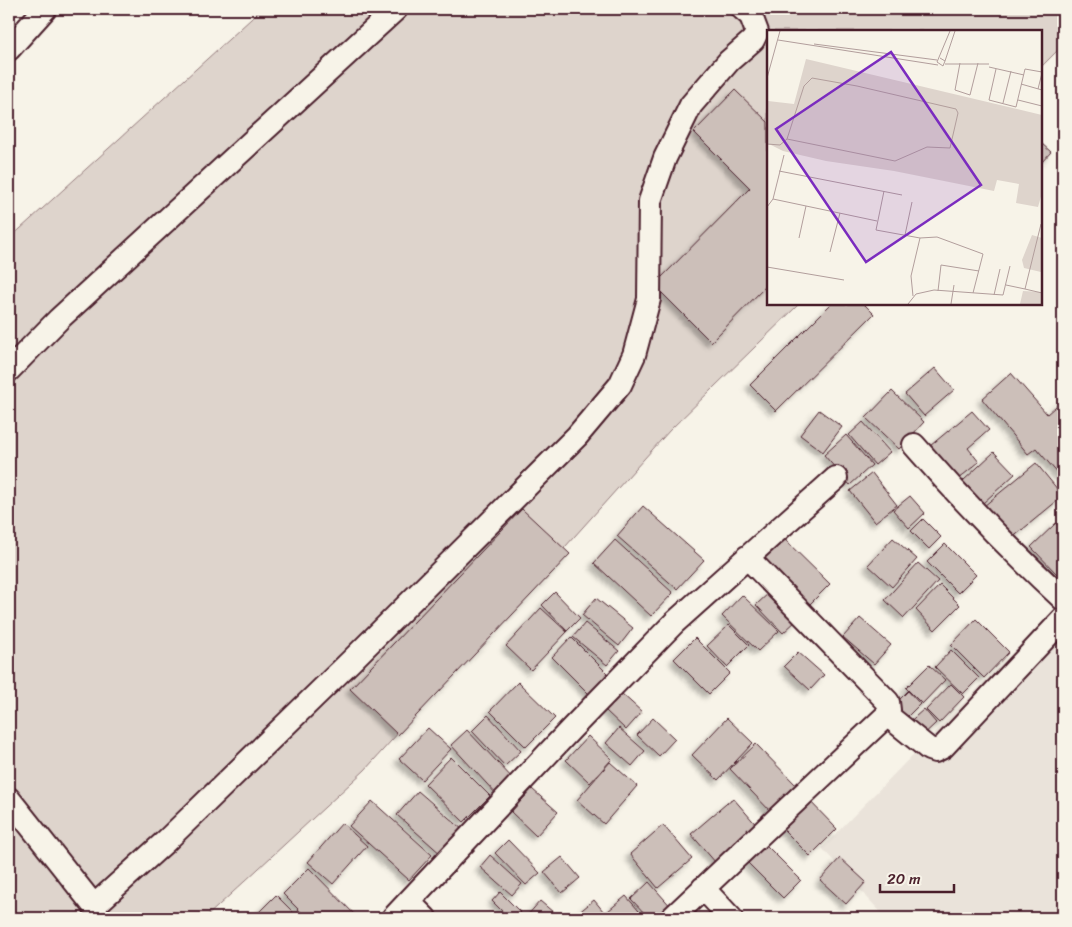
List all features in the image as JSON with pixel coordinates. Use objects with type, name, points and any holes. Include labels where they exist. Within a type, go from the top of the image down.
[{"type":"street","points":[[9,49],[45,9]]},
{"type":"street","points":[[9,370],[59,318],[396,9]]},
{"type":"street","points":[[9,799],[96,912],[577,436],[620,385],[634,355],[648,299],[650,201],[665,158],[691,105],[729,61],[753,40],[758,32],[750,16],[743,9]]},
{"type":"street","points":[[914,445],[1019,559],[1063,599]]},
{"type":"street","points":[[393,918],[667,630],[836,478]]},
{"type":"street","points":[[672,918],[887,715],[889,710],[888,702],[747,557]]},
{"type":"street","points":[[887,715],[929,750],[935,752],[943,747],[1063,619]]},
{"type":"street","points":[[703,888],[731,918]]},
{"type":"street","points":[[409,902],[425,918]]},
{"type":"shaded area","points":[[262,9],[1063,9],[1063,45],[1042,66],[1042,30],[767,30],[767,305],[798,305],[670,430],[365,770],[205,918],[9,918],[9,239]]},
{"type":"shaded area","points":[[1063,601],[1063,918],[886,918],[822,848]]},
{"type":"building","points":[[735,90],[767,121],[767,285],[711,342],[654,285],[750,188],[694,132]]},
{"type":"building","points":[[1042,144],[1051,152],[1042,162]]},
{"type":"building","points":[[830,305],[865,305],[874,314],[776,411],[750,385]]},
{"type":"building","points":[[935,368],[954,390],[924,416],[905,394]]},
{"type":"building","points":[[1011,373],[1047,414],[1063,400],[1063,474],[1060,476],[1036,448],[1028,454],[982,399]]},
{"type":"building","points":[[892,391],[924,422],[899,449],[866,418]]},
{"type":"building","points":[[819,410],[842,427],[823,452],[800,435]]},
{"type":"building","points":[[972,411],[989,430],[968,448],[979,462],[952,484],[924,451]]},
{"type":"building","points":[[863,422],[890,452],[875,465],[849,435]]},
{"type":"building","points":[[846,435],[872,465],[850,485],[824,455]]},
{"type":"building","points":[[994,452],[1015,474],[983,503],[963,481]]},
{"type":"building","points":[[1036,463],[1063,496],[1011,539],[984,506]]},
{"type":"building","points":[[872,473],[897,505],[875,522],[850,491]]},
{"type":"building","points":[[910,496],[925,513],[909,528],[893,510]]},
{"type":"building","points":[[643,506],[704,560],[677,589],[617,536]]},
{"type":"building","points":[[522,509],[570,554],[398,735],[350,689]]},
{"type":"building","points":[[923,519],[941,537],[929,549],[911,531]]},
{"type":"building","points":[[1056,523],[1063,531],[1063,568],[1057,574],[1031,547]]},
{"type":"building","points":[[778,533],[830,584],[808,606],[756,555]]},
{"type":"building","points":[[893,538],[917,559],[892,587],[868,565]]},
{"type":"building","points":[[615,540],[673,593],[651,616],[594,563]]},
{"type":"building","points":[[945,544],[976,575],[958,593],[927,562]]},
{"type":"building","points":[[918,563],[938,581],[904,618],[885,600]]},
{"type":"building","points":[[940,585],[960,605],[935,630],[916,610]]},
{"type":"building","points":[[771,591],[798,619],[783,633],[756,605]]},
{"type":"building","points":[[555,592],[580,618],[567,631],[542,605]]},
{"type":"building","points":[[742,595],[779,631],[758,651],[722,616]]},
{"type":"building","points":[[596,598],[633,628],[619,646],[582,615]]},
{"type":"building","points":[[541,608],[567,632],[531,670],[506,646]]},
{"type":"building","points":[[860,618],[891,645],[874,664],[843,637]]},
{"type":"building","points":[[976,619],[1009,652],[984,678],[951,645]]},
{"type":"building","points":[[585,623],[619,651],[607,665],[573,637]]},
{"type":"building","points":[[729,625],[749,645],[727,667],[707,646]]},
{"type":"building","points":[[571,637],[612,678],[593,698],[552,657]]},
{"type":"building","points":[[695,638],[730,673],[709,694],[674,659]]},
{"type":"building","points":[[951,650],[979,678],[963,694],[935,667]]},
{"type":"building","points":[[798,652],[824,675],[810,690],[784,666]]},
{"type":"building","points":[[929,665],[945,680],[922,704],[906,688]]},
{"type":"building","points":[[518,682],[555,718],[526,747],[490,711]]},
{"type":"building","points":[[951,684],[964,697],[939,723],[926,710]]},
{"type":"building","points":[[908,691],[920,704],[901,723],[889,710]]},
{"type":"building","points":[[621,693],[642,712],[626,730],[605,710]]},
{"type":"building","points":[[924,709],[936,723],[918,740],[905,726]]},
{"type":"building","points":[[488,715],[521,751],[505,766],[472,731]]},
{"type":"building","points":[[653,718],[675,739],[659,756],[637,735]]},
{"type":"building","points":[[727,718],[753,743],[718,780],[692,755]]},
{"type":"building","points":[[428,728],[451,749],[422,780],[399,759]]},
{"type":"building","points":[[619,728],[645,751],[632,766],[606,743]]},
{"type":"building","points":[[467,730],[515,781],[498,796],[451,745]]},
{"type":"building","points":[[588,736],[612,759],[590,783],[566,760]]},
{"type":"building","points":[[756,744],[798,787],[772,813],[730,769]]},
{"type":"building","points":[[451,757],[490,796],[464,822],[425,784]]},
{"type":"building","points":[[610,762],[637,786],[604,824],[577,800]]},
{"type":"building","points":[[532,789],[558,812],[536,836],[511,812]]},
{"type":"building","points":[[418,791],[463,830],[442,855],[397,815]]},
{"type":"building","points":[[804,795],[837,829],[810,856],[777,823]]},
{"type":"building","points":[[733,798],[758,827],[716,863],[691,834]]},
{"type":"building","points":[[372,801],[432,855],[409,880],[349,826]]},
{"type":"building","points":[[342,823],[367,846],[333,884],[308,862]]},
{"type":"building","points":[[663,825],[692,859],[658,888],[630,854]]},
{"type":"building","points":[[508,840],[540,873],[526,885],[495,853]]},
{"type":"building","points":[[765,844],[801,880],[783,898],[747,862]]},
{"type":"building","points":[[490,855],[522,884],[512,895],[480,867]]},
{"type":"building","points":[[562,857],[580,878],[562,893],[544,872]]},
{"type":"building","points":[[840,858],[866,882],[846,904],[820,880]]},
{"type":"building","points":[[309,868],[358,918],[307,918],[283,894]]},
{"type":"building","points":[[649,882],[673,909],[663,918],[649,918],[631,899]]},
{"type":"building","points":[[500,892],[526,918],[509,918],[492,901]]},
{"type":"building","points":[[276,895],[299,918],[253,918]]},
{"type":"building","points":[[626,896],[645,918],[615,918],[608,911]]},
{"type":"building","points":[[594,900],[609,918],[572,918]]},
{"type":"building","points":[[540,901],[560,918],[529,918],[527,916]]}]
